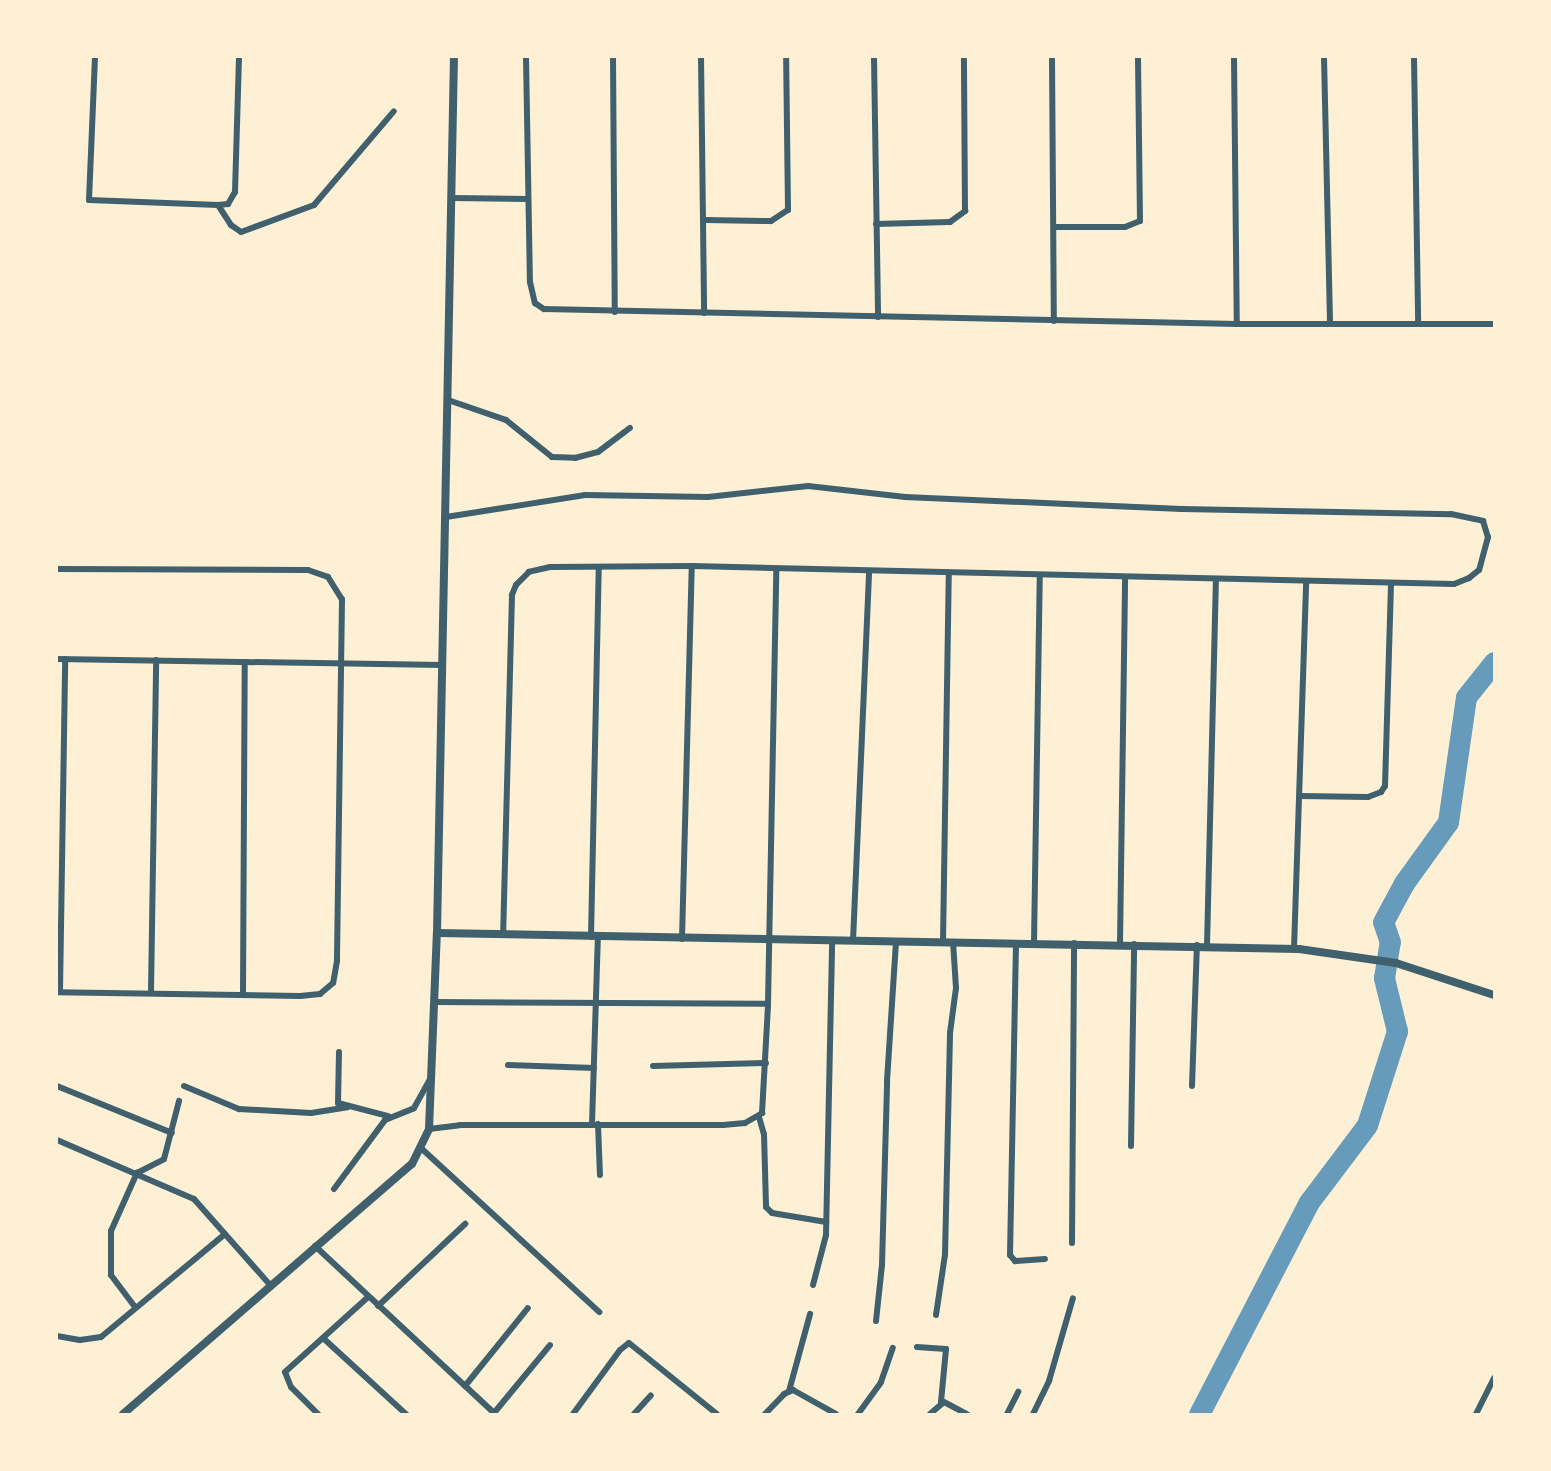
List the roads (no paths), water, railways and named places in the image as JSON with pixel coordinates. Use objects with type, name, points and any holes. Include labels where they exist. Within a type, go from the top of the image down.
[{"type":"street","points":[[95,57],[89,200],[218,205],[228,204],[235,192],[239,57]]},
{"type":"street","points":[[123,1414],[412,1164],[422,1149],[429,1129],[437,933],[454,57]]},
{"type":"street","points":[[526,57],[530,282],[535,303],[548,310],[1237,324],[1494,324]]},
{"type":"street","points":[[613,57],[615,312]]},
{"type":"street","points":[[701,57],[705,220],[704,313]]},
{"type":"street","points":[[705,220],[771,221],[788,210],[786,57]]},
{"type":"street","points":[[874,57],[878,317]]},
{"type":"street","points":[[876,224],[950,222],[965,211],[964,57]]},
{"type":"street","points":[[1052,57],[1054,321]]},
{"type":"street","points":[[1055,227],[1125,227],[1140,221],[1138,57]]},
{"type":"street","points":[[1234,57],[1237,324]]},
{"type":"street","points":[[1324,57],[1330,324]]},
{"type":"street","points":[[1414,57],[1418,324]]},
{"type":"street","points":[[218,205],[231,225],[241,232],[314,206],[394,111]]},
{"type":"street","points":[[452,198],[527,199]]},
{"type":"street","points":[[448,400],[506,420],[552,456],[575,458],[598,453],[630,428]]},
{"type":"street","points":[[446,517],[477,515],[542,499],[585,495],[708,497],[808,486],[894,497],[1182,509],[1451,514],[1483,521],[1488,537],[1485,558],[1469,579],[1454,584],[776,570],[692,566],[540,568],[516,585],[512,596],[503,935]]},
{"type":"street","points":[[682,939],[692,566]]},
{"type":"street","points":[[599,567],[594,1068],[595,1124],[600,1175]]},
{"type":"street","points":[[57,568],[317,572],[335,583],[342,599],[339,663],[335,977],[328,989],[310,995],[243,992],[58,992],[65,659]]},
{"type":"street","points":[[776,570],[765,1101],[759,1117],[764,1134],[766,1207],[772,1213],[826,1222]]},
{"type":"street","points":[[853,941],[869,572]]},
{"type":"street","points":[[943,942],[949,574]]},
{"type":"street","points":[[1034,943],[1040,576]]},
{"type":"street","points":[[1120,944],[1125,578]]},
{"type":"street","points":[[1207,945],[1216,579]]},
{"type":"street","points":[[1294,949],[1306,581]]},
{"type":"street","points":[[1300,796],[1368,797],[1375,796],[1385,786],[1391,583]]},
{"type":"street","points":[[57,659],[443,665]]},
{"type":"street","points":[[151,991],[156,660]]},
{"type":"street","points":[[243,992],[245,662]]},
{"type":"street","points":[[437,933],[682,939],[1207,945],[1294,949],[1356,955],[1396,963],[1494,996]]},
{"type":"street","points":[[813,1285],[826,1222],[832,940]]},
{"type":"street","points":[[876,1321],[882,1265],[888,1070],[896,942]]},
{"type":"street","points":[[936,1315],[945,1255],[950,1032],[956,988],[953,942]]},
{"type":"street","points":[[1017,943],[1010,1255],[1016,1261],[1045,1259]]},
{"type":"street","points":[[1072,1243],[1074,944]]},
{"type":"street","points":[[1131,1146],[1134,944]]},
{"type":"street","points":[[1192,1086],[1197,945]]},
{"type":"street","points":[[435,1002],[768,1004]]},
{"type":"street","points":[[339,1052],[336,1097],[348,1107]]},
{"type":"street","points":[[653,1066],[765,1063]]},
{"type":"street","points":[[508,1065],[594,1068]]},
{"type":"street","points":[[184,1086],[238,1109],[311,1113],[348,1107],[388,1116],[414,1108],[432,1076]]},
{"type":"street","points":[[57,1086],[172,1133]]},
{"type":"street","points":[[135,1307],[114,1283],[109,1254],[114,1219],[137,1173],[164,1159],[179,1101]]},
{"type":"street","points":[[334,1189],[388,1116]]},
{"type":"street","points":[[429,1129],[595,1124],[723,1125],[759,1117]]},
{"type":"street","points":[[57,1140],[194,1199],[270,1285]]},
{"type":"street","points":[[422,1149],[599,1312]]},
{"type":"street","points":[[378,1306],[465,1224]]},
{"type":"street","points":[[57,1336],[80,1340],[100,1336],[225,1234]]},
{"type":"street","points":[[315,1246],[495,1413],[550,1345]]},
{"type":"street","points":[[318,1414],[291,1387],[285,1372],[368,1297]]},
{"type":"street","points":[[1033,1414],[1049,1381],[1073,1298]]},
{"type":"street","points":[[465,1386],[528,1308]]},
{"type":"street","points":[[765,1414],[789,1391],[810,1314]]},
{"type":"street","points":[[323,1338],[406,1414]]},
{"type":"street","points":[[573,1414],[620,1350],[629,1343],[717,1414]]},
{"type":"street","points":[[917,1347],[946,1350],[941,1402],[930,1414]]},
{"type":"street","points":[[858,1414],[881,1382],[893,1348]]},
{"type":"street","points":[[1486,1414],[1478,1412],[1494,1378]]},
{"type":"street","points":[[789,1391],[798,1390],[836,1414]]},
{"type":"street","points":[[1007,1414],[1018,1392]]},
{"type":"street","points":[[634,1414],[651,1395]]},
{"type":"street","points":[[941,1402],[968,1414]]},
{"type":"waterway","points":[[1199,1414],[1309,1202],[1367,1125],[1397,1031],[1384,978],[1390,942],[1383,922],[1404,883],[1448,822],[1466,697],[1494,662]]}]
